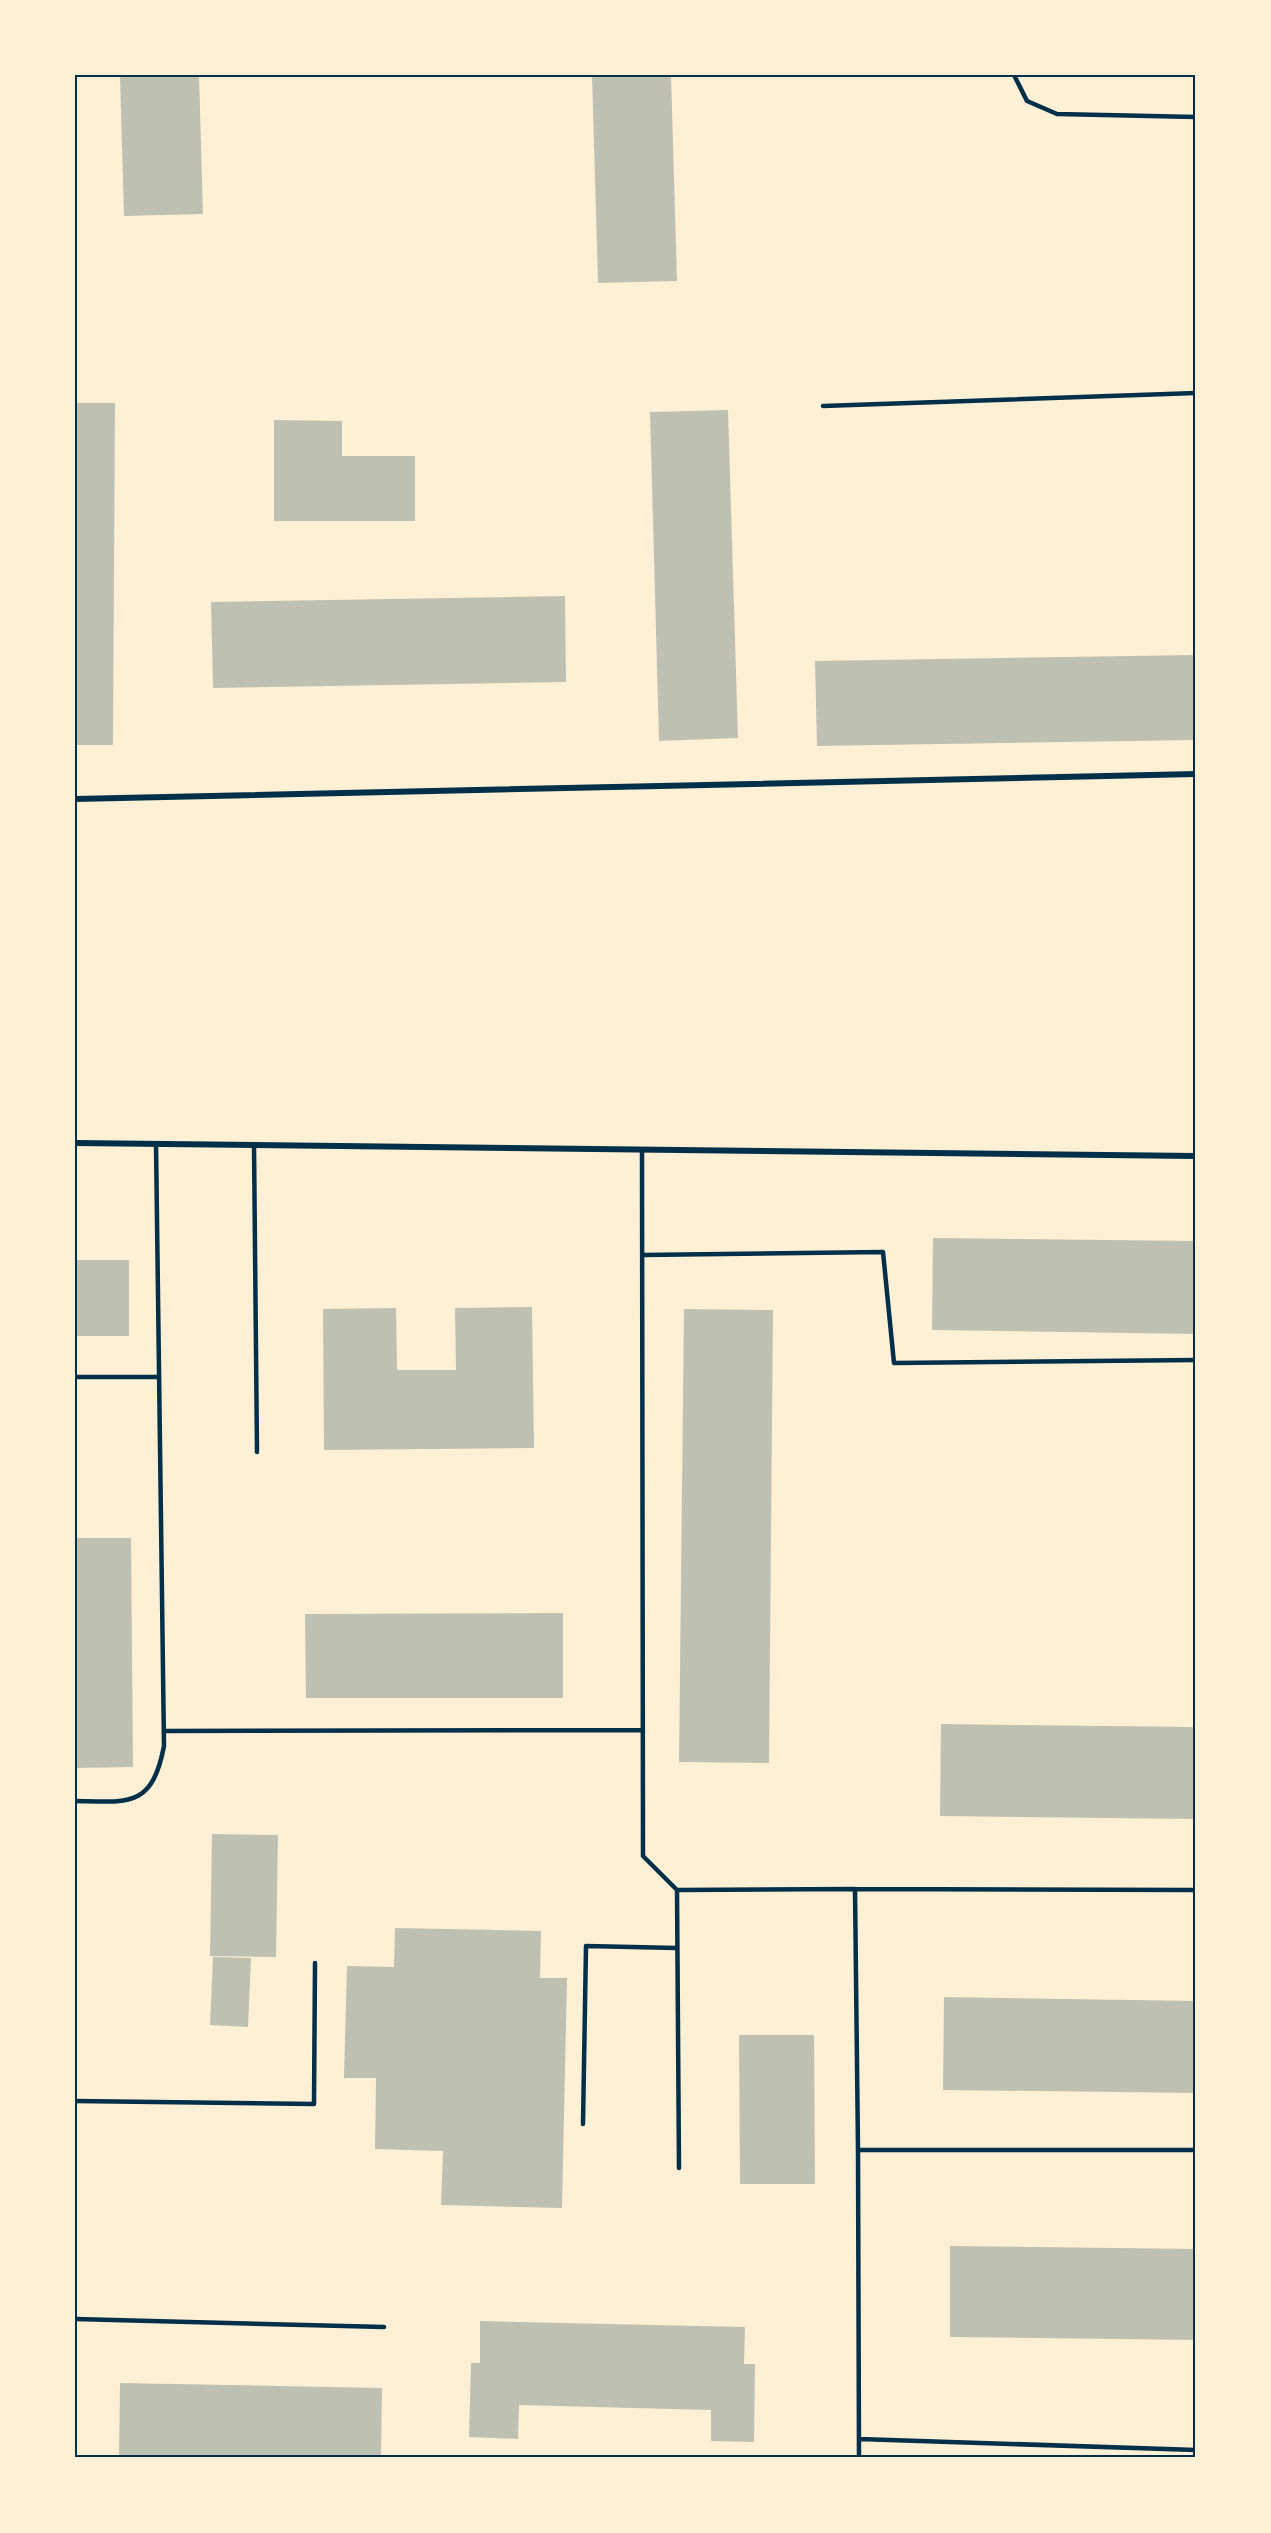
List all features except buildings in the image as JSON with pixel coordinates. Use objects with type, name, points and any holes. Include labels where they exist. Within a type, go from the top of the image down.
[{"type":"street","points":[[75,800],[1196,774]]},
{"type":"street","points":[[75,1143],[1196,1156]]},
{"type":"lane","points":[[1014,75],[1027,101],[1057,114],[1196,117]]},
{"type":"lane","points":[[823,406],[1196,393]]},
{"type":"lane","points":[[75,1801],[124,1802],[146,1792],[160,1769],[164,1746],[156,1144]]},
{"type":"lane","points":[[254,1145],[257,1452]]},
{"type":"lane","points":[[642,1151],[643,1856],[677,1890],[679,2168]]},
{"type":"lane","points":[[643,1255],[883,1252],[894,1363],[1196,1360]]},
{"type":"lane","points":[[75,1377],[159,1377]]},
{"type":"lane","points":[[164,1731],[643,1730]]},
{"type":"lane","points":[[855,1889],[859,2458]]},
{"type":"lane","points":[[677,1890],[1196,1890]]},
{"type":"lane","points":[[583,2124],[586,1946],[678,1948]]},
{"type":"lane","points":[[75,2101],[314,2104],[315,1963]]},
{"type":"lane","points":[[858,2150],[1196,2150]]},
{"type":"lane","points":[[75,2319],[384,2327]]},
{"type":"lane","points":[[859,2439],[1196,2450]]}]
